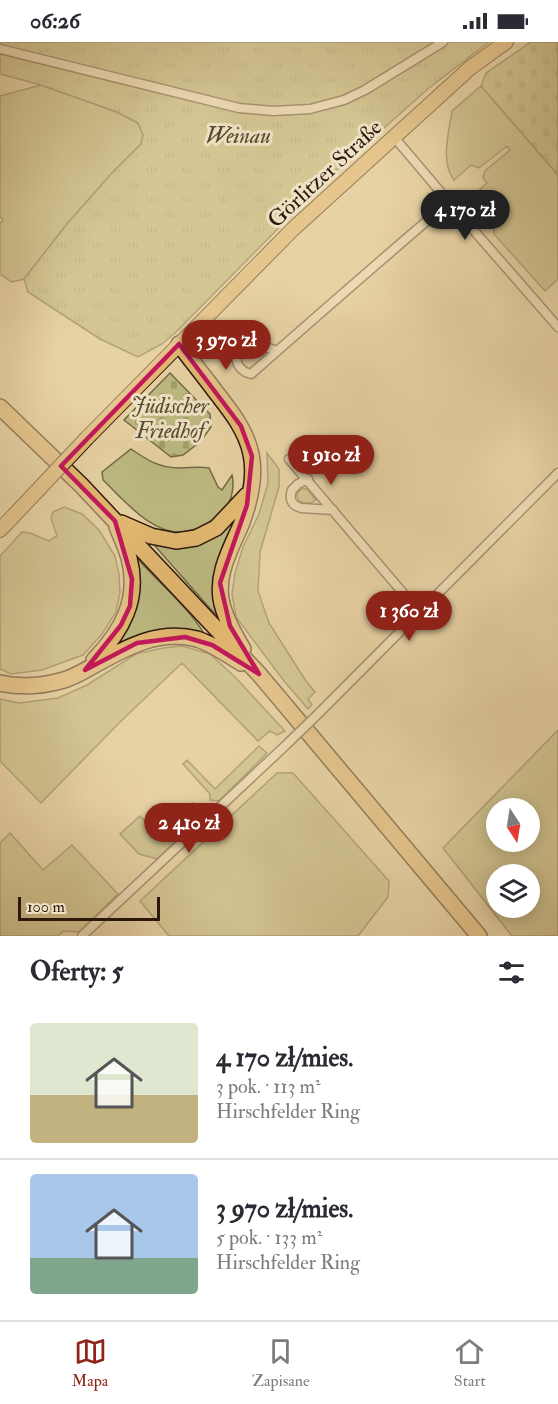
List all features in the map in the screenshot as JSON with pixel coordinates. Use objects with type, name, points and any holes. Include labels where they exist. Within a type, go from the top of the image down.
[{"type":"highway","points":[[179,344],[241,426],[252,456],[253,477],[248,505],[225,563],[220,583],[222,602],[230,626],[259,674]]},
{"type":"highway","points":[[0,407],[81,485],[259,674],[479,936]]},
{"type":"highway","points":[[115,521],[151,536],[176,541],[196,538],[216,528],[249,493]]},
{"type":"highway","points":[[85,670],[107,647],[130,606],[132,588],[129,559],[115,521]]},
{"type":"highway","points":[[0,683],[16,686],[38,685],[65,680],[137,642],[158,637],[184,637],[212,645],[259,674]]},
{"type":"main road","name":"Görlitzer Straße","points":[[0,530],[87,438],[293,229],[470,68],[506,42]]},
{"type":"street","points":[[0,49],[239,108],[273,111],[310,109],[344,100],[365,90],[443,42]]},
{"type":"street","points":[[394,137],[558,327]]},
{"type":"street","points":[[277,351],[256,345],[243,345],[236,354],[237,364],[240,369],[251,374],[448,202]]},
{"type":"street","points":[[289,459],[420,613]]},
{"type":"street","points":[[81,936],[319,713],[558,473]]},
{"type":"street","points":[[308,479],[292,490],[290,498],[292,503],[301,508],[333,510]]},
{"type":"highlighted area","points":[[179,344],[241,426],[252,456],[247,505],[220,583],[230,626],[259,674],[212,645],[185,637],[137,643],[85,670],[121,625],[130,606],[132,579],[115,521],[61,466]]},
{"type":"green space","name":"Weinau","points":[[0,42],[489,42],[429,88],[330,176],[176,332],[162,344],[138,357],[100,339],[28,292],[24,279],[67,224],[141,144],[143,135],[138,123],[117,112],[41,85],[0,74]]},
{"type":"green space","points":[[531,42],[558,42],[558,175],[481,86],[486,73]]},
{"type":"green space","points":[[41,85],[117,112],[138,123],[143,135],[141,144],[67,224],[24,279],[12,282],[0,274],[0,224],[3,219],[0,217],[0,96]]},
{"type":"green space","points":[[481,86],[558,175],[558,279],[545,291],[494,234],[492,213],[473,207],[470,198],[487,183],[483,178],[485,171],[510,150],[507,146],[479,168],[471,165],[454,180],[447,165],[446,156],[452,111]]},
{"type":"green space","name":"Jüdischer Friedhof","points":[[170,373],[210,414],[211,427],[200,442],[183,455],[171,457],[124,420]]},
{"type":"green space","points":[[131,449],[148,460],[166,467],[209,468],[218,487],[222,490],[232,475],[230,501],[221,514],[192,530],[176,532],[152,524],[130,507],[103,480],[102,472]]},
{"type":"green space","points":[[267,453],[279,469],[279,487],[260,552],[258,591],[269,623],[315,692],[308,699],[312,705],[308,709],[236,617],[232,594],[235,573],[243,547],[259,514],[268,483]]},
{"type":"green space","points":[[307,489],[316,500],[308,503],[299,501],[298,492]]},
{"type":"green space","points":[[64,507],[82,514],[99,530],[115,556],[120,593],[116,612],[102,634],[83,655],[42,670],[11,674],[0,669],[0,556],[22,532],[49,541],[57,536],[51,518],[53,512]]},
{"type":"green space","points":[[236,519],[218,612],[215,614],[155,546],[221,533]]},
{"type":"green space","points":[[133,554],[181,603],[205,635],[182,630],[161,630],[140,635],[118,645],[117,642],[129,625],[134,609]]},
{"type":"green space","points":[[182,646],[210,654],[234,676],[285,731],[277,735],[270,731],[258,741],[182,663],[119,723],[41,803],[0,761],[0,699],[19,703],[58,698],[87,685],[136,654]]},
{"type":"green space","points":[[558,730],[558,936],[512,936],[498,918],[540,918],[540,864],[486,864],[486,903],[443,848],[486,804],[486,852],[540,852],[540,798],[492,798]]},
{"type":"green space","points":[[259,746],[267,753],[219,801],[210,800],[210,794],[183,764],[187,760],[215,789]]},
{"type":"green space","points":[[277,773],[293,773],[389,881],[388,897],[358,936],[169,936],[140,901]]},
{"type":"green space","points":[[193,803],[200,818],[157,859],[139,854],[120,834],[140,816],[158,835]]},
{"type":"green space","points":[[10,833],[43,870],[72,845],[118,894],[79,932],[63,931],[58,936],[0,936],[0,843]]}]
